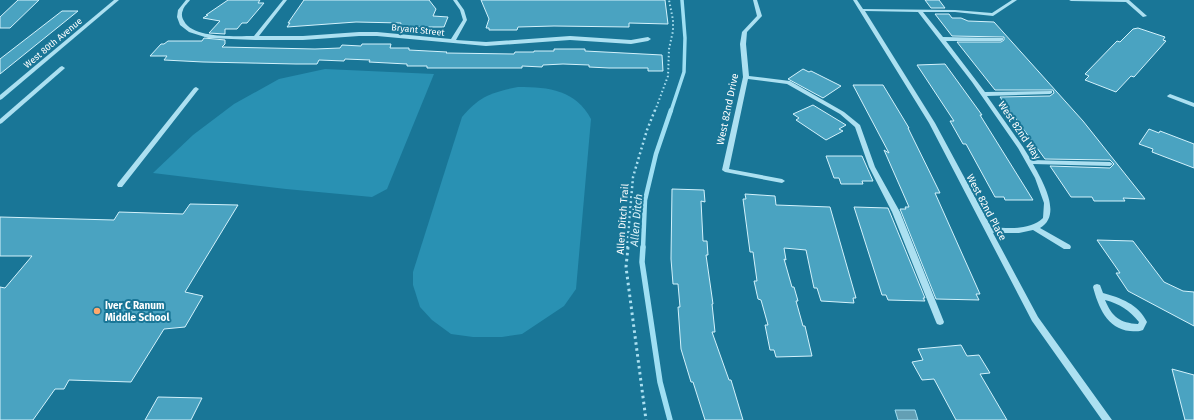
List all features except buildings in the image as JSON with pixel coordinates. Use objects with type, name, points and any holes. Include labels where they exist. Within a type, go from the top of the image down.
[{"type":"street","name":"West 80th Avenue","points":[[0,98],[117,0]]},
{"type":"street","name":"Bryant Street","points":[[188,0],[180,10],[180,21],[187,28],[208,36],[303,38],[377,34],[486,44],[554,38],[631,42],[648,39]]},
{"type":"street","points":[[255,38],[285,0]]},
{"type":"street","points":[[453,42],[465,20],[462,10],[455,0]]},
{"type":"street","name":"West 82nd Drive","points":[[755,0],[760,16],[745,32],[744,44],[746,77],[724,170],[782,181]]},
{"type":"street","name":"West 82nd Place","points":[[855,0],[932,123],[1035,319],[1107,420]]},
{"type":"street","points":[[861,10],[955,11],[993,15],[1015,0]]},
{"type":"street","points":[[1072,0],[1127,1],[1144,16]]},
{"type":"street","name":"West 82nd Way","points":[[919,10],[983,94],[1030,162],[1043,186],[1048,202],[1047,218],[1034,228]]},
{"type":"street","points":[[940,39],[1001,39]]},
{"type":"street","points":[[0,122],[62,68]]},
{"type":"street","points":[[746,77],[788,82],[842,113],[858,126],[872,167],[896,212],[940,322]]},
{"type":"street","points":[[120,185],[196,89]]},
{"type":"street","points":[[983,94],[1050,92]]},
{"type":"street","points":[[1170,96],[1194,105]]},
{"type":"street","points":[[1030,162],[1110,164]]},
{"type":"street","points":[[988,230],[1034,228],[1067,247]]},
{"type":"street","points":[[1097,287],[1100,296],[1107,314],[1123,326],[1140,328],[1143,322],[1132,308],[1118,300],[1100,296]]},
{"type":"path","name":"Allen Ditch Trail","points":[[646,420],[626,267],[633,176],[647,130],[668,76],[669,49],[673,31],[673,20],[669,0]]},
{"type":"shaded area","points":[[325,69],[434,74],[387,189],[372,197],[286,189],[153,173],[193,135],[234,104],[279,79]]},
{"type":"shaded area","points":[[518,87],[551,89],[560,92],[577,102],[585,109],[591,119],[576,289],[564,306],[522,334],[502,337],[473,337],[451,334],[432,320],[420,307],[413,285],[413,272],[462,117],[474,104],[487,96]]},
{"type":"shaded area","points":[[895,410],[915,410],[918,420],[898,420]]},
{"type":"waterway","name":"Allen Ditch","points":[[671,111],[684,72],[685,38],[682,0]]},
{"type":"waterway","name":"Allen Ditch","points":[[643,248],[645,200],[656,154],[671,110]]},
{"type":"waterway","name":"Allen Ditch","points":[[643,247],[642,262],[660,382],[670,420]]},
{"type":"place","name":"Iver C Ranum Middle School","points":[[97,311]]}]
